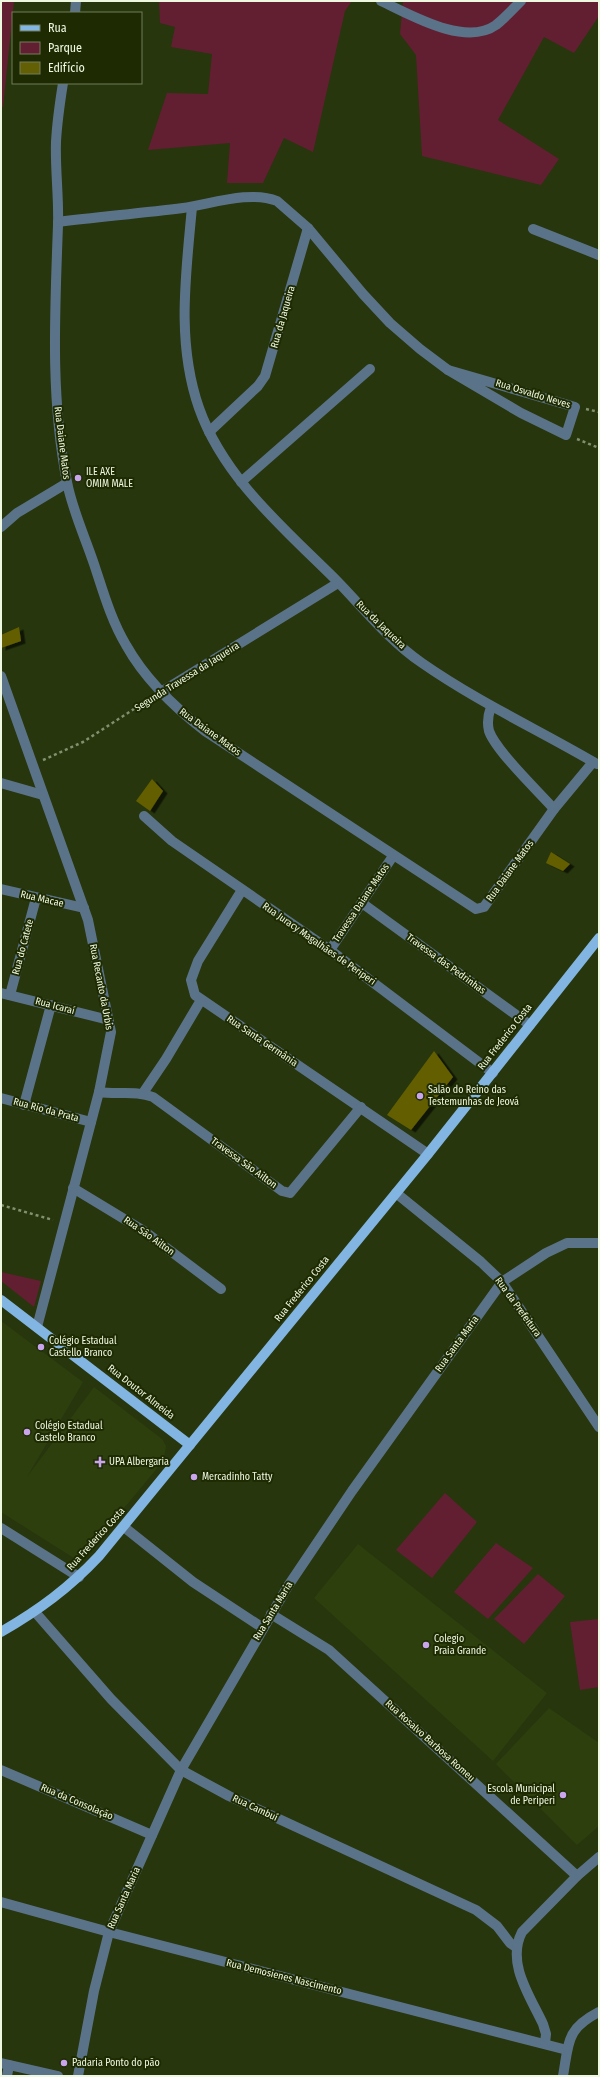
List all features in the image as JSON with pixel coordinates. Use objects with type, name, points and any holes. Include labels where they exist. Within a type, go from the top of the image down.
[{"type":"main road","name":"Rua Frederico Costa","points":[[1,1632],[36,1612],[79,1577],[124,1527],[428,1154],[599,938]]},
{"type":"main road","name":"Rua Doutor Almeida","points":[[1,1300],[190,1445]]},
{"type":"street","points":[[74,12],[76,1]]},
{"type":"street","points":[[381,1],[435,26],[462,32],[480,32],[496,25],[521,1]]},
{"type":"street","name":"Rua Daiane Matos","points":[[63,84],[56,141],[58,222],[54,334],[55,385],[67,483],[114,621],[129,650],[161,692],[185,716],[205,731],[473,908],[481,909],[554,810],[596,763]]},
{"type":"street","points":[[58,222],[192,207],[254,196],[266,197],[277,201],[308,228]]},
{"type":"street","name":"Rua da Jaqueira","points":[[192,207],[184,292],[185,338],[199,406],[209,432],[223,457],[241,482],[266,511],[389,635],[420,661],[491,707],[596,763]]},
{"type":"street","name":"Rua da Jaqueira","points":[[209,432],[258,386],[265,376],[308,228]]},
{"type":"street","name":"Rua Osvaldo Neves","points":[[308,228],[363,294],[390,323],[420,349],[448,370],[521,413],[566,435],[575,407],[448,370]]},
{"type":"street","points":[[534,229],[599,255]]},
{"type":"street","points":[[241,482],[370,369]]},
{"type":"street","points":[[1,527],[17,513],[67,483]]},
{"type":"street","name":"Segunda Travessa da Jaqueira","points":[[161,692],[338,583]]},
{"type":"street","name":"Rua Recanto da Urbis","points":[[1,676],[84,908],[109,1020],[110,1044],[99,1092],[37,1327]]},
{"type":"street","points":[[491,707],[488,723],[494,740],[502,752],[554,810]]},
{"type":"street","points":[[1,783],[43,795]]},
{"type":"street","name":"Rua Juracy Magalhâes de Periperi","points":[[144,816],[172,841],[330,950],[493,1073]]},
{"type":"street","name":"Travessa Daiane Matos","points":[[330,950],[393,856]]},
{"type":"street","name":"Rua Macae","points":[[1,889],[84,908]]},
{"type":"street","name":"Rua Santa Germânia","points":[[242,890],[198,961],[193,972],[192,989],[195,995],[428,1154]]},
{"type":"street","name":"Rua do Catete","points":[[6,994],[36,898]]},
{"type":"street","name":"Travessa das Pedrinhas","points":[[362,903],[530,1025]]},
{"type":"street","name":"Rua Icaraí","points":[[6,994],[109,1020]]},
{"type":"street","points":[[99,1092],[122,1094],[143,1093],[201,1000]]},
{"type":"street","points":[[24,1105],[51,1005]]},
{"type":"street","name":"Travessa Sâo Ailton","points":[[143,1093],[153,1097],[282,1191],[290,1193],[361,1108]]},
{"type":"street","name":"Rua Rio da Prata","points":[[1,1098],[91,1122]]},
{"type":"street","name":"Rua Sâo Ailton","points":[[73,1188],[144,1231],[221,1289]]},
{"type":"street","name":"Rua da Prefeitura","points":[[396,1193],[481,1262],[502,1282],[599,1427]]},
{"type":"street","name":"Rua Santa Maria","points":[[78,2076],[94,1991],[109,1932],[181,1770],[271,1614],[352,1491],[502,1282],[546,1252],[567,1243],[599,1243]]},
{"type":"street","points":[[124,1527],[193,1582],[263,1628]]},
{"type":"street","points":[[1,1528],[79,1577]]},
{"type":"street","name":"Rua Cambuí","points":[[36,1612],[111,1699],[181,1770],[229,1796],[476,1910],[497,1926],[510,1943],[516,1947]]},
{"type":"street","name":"Rua Rosalvo Barbosa Romeu","points":[[271,1614],[329,1650],[577,1876]]},
{"type":"street","name":"Rua da Consolação","points":[[1,1770],[152,1835]]},
{"type":"street","points":[[545,2043],[546,2034],[543,2024],[516,1965],[516,1947],[522,1932],[577,1876],[599,1857]]},
{"type":"street","name":"Rua Demosienes Nascimento","points":[[1,1902],[109,1932],[545,2043],[567,2050]]},
{"type":"street","points":[[563,2076],[567,2050],[570,2040],[578,2025],[589,2017],[598,2013]]},
{"type":"street","points":[[7,2076],[5,2064],[58,2076]]},
{"type":"path","points":[[566,435],[599,448]]},
{"type":"path","name":"Segunda Travessa da Jaqueira","points":[[32,765],[83,742],[161,692]]},
{"type":"path","points":[[1,1205],[64,1223]]},
{"type":"shaded area","points":[[1,1321],[83,1382],[27,1477],[94,1387],[162,1439],[166,1446],[164,1458],[159,1466],[99,1538],[77,1560],[1,1512]]},
{"type":"shaded area","name":"Colegio Praia Grande","points":[[358,1544],[547,1693],[493,1761],[314,1598]]},
{"type":"shaded area","name":"Escola Municipal de Periperi","points":[[549,1708],[599,1743],[599,1826],[577,1845],[496,1764]]},
{"type":"green space","points":[[1,1],[14,1],[3,107],[1,107]]},
{"type":"green space","points":[[159,1],[352,1],[345,11],[313,152],[284,138],[263,183],[227,183],[230,143],[148,150],[167,93],[208,94],[212,54],[171,47],[175,27],[160,23]]},
{"type":"green space","points":[[403,1],[598,1],[599,16],[574,53],[544,37],[498,120],[559,159],[541,185],[422,156],[416,55],[400,34]]},
{"type":"green space","points":[[1,1272],[41,1281],[34,1307],[1,1281]]},
{"type":"green space","points":[[445,1493],[477,1522],[432,1578],[396,1550]]},
{"type":"green space","points":[[496,1543],[533,1568],[488,1619],[454,1592]]},
{"type":"green space","points":[[538,1574],[565,1596],[524,1644],[494,1619]]},
{"type":"green space","points":[[599,1619],[599,1687],[580,1690],[570,1622]]},
{"type":"building","points":[[19,627],[21,641],[1,648],[1,635]]},
{"type":"building","points":[[152,779],[163,791],[150,811],[136,801]]},
{"type":"building","points":[[551,852],[570,864],[563,871],[546,863]]},
{"type":"building","name":"Salão do Reino das Testemunhas de Jeová","points":[[434,1051],[453,1077],[411,1130],[387,1115]]},
{"type":"place","name":"ILE AXE OMIM MALE","points":[[78,478]]},
{"type":"place","name":"Salão do Reino das Testemunhas de Jeová","points":[[420,1096]]},
{"type":"place","name":"Colégio Estadual Castello Branco","points":[[41,1347]]},
{"type":"place","name":"Colégio Estadual Castelo Branco","points":[[27,1432]]},
{"type":"place","name":"UPA Albergaria","points":[[100,1462]]},
{"type":"place","name":"Mercadinho Tatty","points":[[194,1477]]},
{"type":"place","name":"Colegio Praia Grande","points":[[426,1645]]},
{"type":"place","name":"Escola Municipal de Periperi","points":[[563,1795]]},
{"type":"place","name":"Padaria Ponto do pão","points":[[64,2063]]}]
